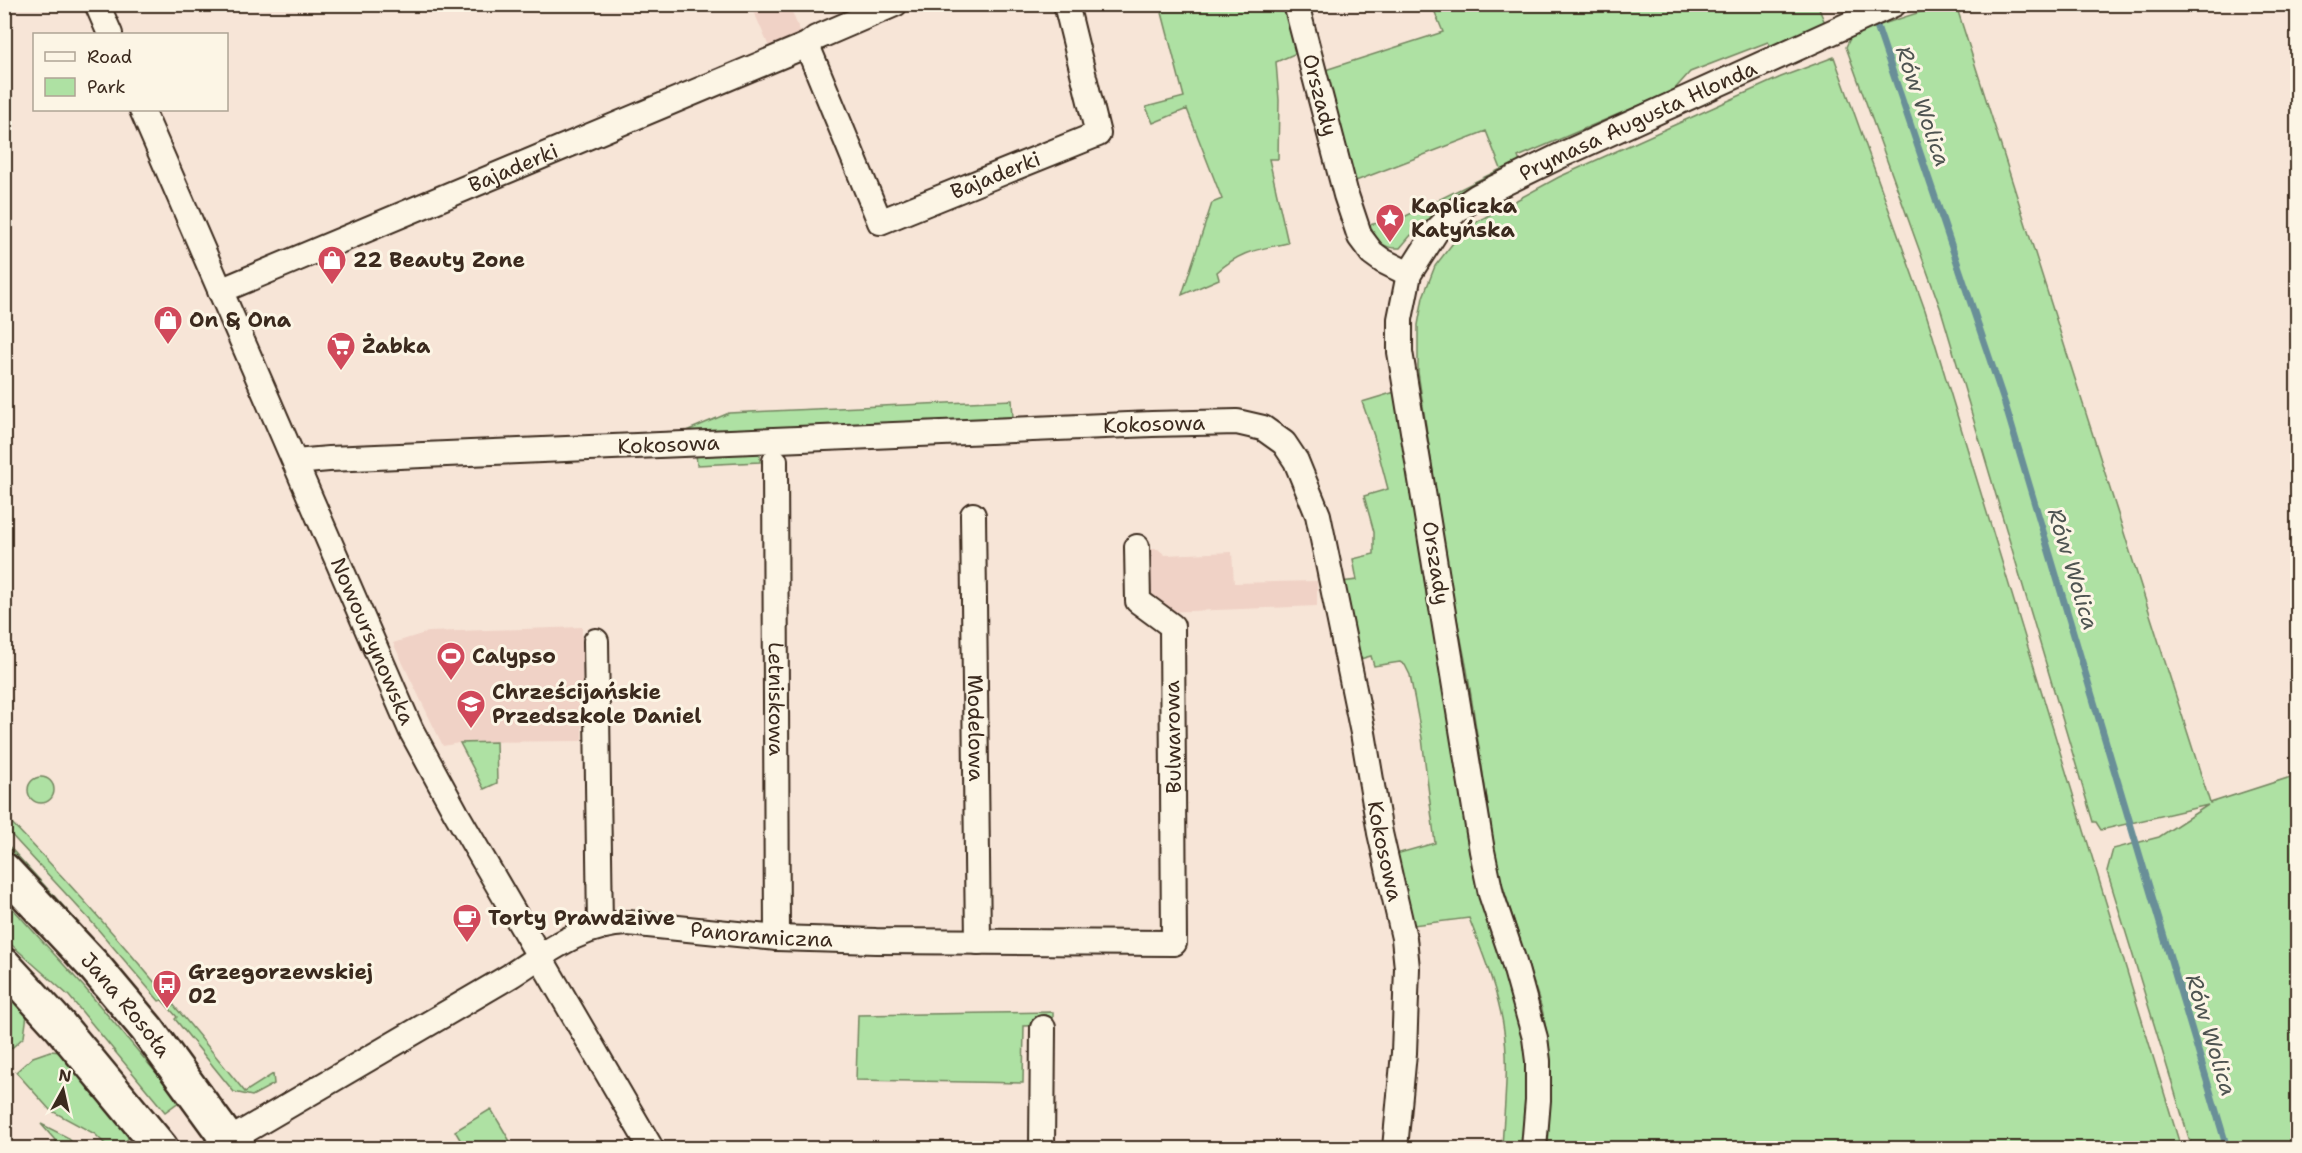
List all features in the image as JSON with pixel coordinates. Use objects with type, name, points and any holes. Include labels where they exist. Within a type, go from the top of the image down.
[{"type":"main road","name":"Jana Rosoła","points":[[4,870],[94,966],[147,1029],[226,1146]]},
{"type":"main road","points":[[4,964],[60,1026],[161,1149]]},
{"type":"street","points":[[97,4],[110,33]]},
{"type":"street","name":"Bajaderki","points":[[220,291],[807,45],[816,38],[895,4]]},
{"type":"street","name":"Bajaderki","points":[[807,45],[880,222],[1098,134],[1066,4]]},
{"type":"street","name":"Orszady","points":[[1296,4],[1346,195],[1360,237],[1371,253],[1409,274],[1400,320],[1400,352],[1482,851],[1491,894],[1513,959],[1538,1061],[1534,1149]]},
{"type":"street","name":"Prymasa Augusta Hlonda","points":[[1409,274],[1437,230],[1457,210],[1478,196],[1566,153],[1894,4]]},
{"type":"street","name":"Nowoursynowska","points":[[142,111],[357,610],[411,729],[651,1149]]},
{"type":"street","name":"Kokosowa","points":[[295,462],[1152,424],[1237,422],[1263,428],[1284,443],[1296,461],[1318,515],[1363,733],[1380,833],[1404,938],[1407,968],[1404,1053],[1395,1149]]},
{"type":"street","name":"Letniskowa","points":[[775,461],[777,938]]},
{"type":"street","name":"Modelowa","points":[[973,516],[978,942]]},
{"type":"street","name":"Bulwarowa","points":[[1137,547],[1138,601],[1172,626],[1174,944]]},
{"type":"street","points":[[596,640],[600,926]]},
{"type":"street","name":"Panoramiczna","points":[[226,1146],[585,930],[611,923],[777,938],[1174,944]]},
{"type":"street","points":[[1042,1149],[1043,1028]]},
{"type":"shaded area","points":[[751,5],[789,5],[802,36],[770,49]]},
{"type":"shaded area","points":[[1143,549],[1158,549],[1165,555],[1232,552],[1234,583],[1317,581],[1317,606],[1165,612],[1145,595]]},
{"type":"shaded area","points":[[582,627],[582,741],[464,742],[443,746],[393,643],[428,632]]},
{"type":"green space","points":[[1817,4],[1825,23],[1771,47],[1768,42],[1690,72],[1673,91],[1518,157],[1520,162],[1502,170],[1504,174],[1452,198],[1443,205],[1417,237],[1411,235],[1400,248],[1386,246],[1379,241],[1371,229],[1361,227],[1406,216],[1501,169],[1486,131],[1348,184],[1319,72],[1443,32],[1432,5]]},
{"type":"green space","points":[[1160,5],[1289,5],[1301,51],[1276,62],[1279,100],[1278,159],[1269,159],[1288,243],[1242,255],[1217,272],[1219,279],[1182,295],[1212,203],[1222,199],[1187,109],[1153,123],[1146,107],[1184,97]]},
{"type":"green space","points":[[1942,5],[1956,5],[2210,803],[2297,775],[2297,1148],[2192,1148],[2107,871],[2113,849],[2159,837],[2208,805],[2101,830],[2096,822],[2093,822],[1941,310],[1846,47],[1852,34]]},
{"type":"green space","points":[[1834,57],[1925,310],[2181,1148],[1548,1148],[1551,1082],[1549,1044],[1542,1009],[1498,871],[1467,670],[1447,568],[1418,372],[1418,325],[1423,297],[1435,266],[1460,234],[1480,220],[1559,177],[1781,77]]},
{"type":"green space","points":[[1395,392],[1415,503],[1427,602],[1444,668],[1531,1056],[1526,1148],[1502,1148],[1506,1070],[1503,1024],[1493,984],[1469,918],[1413,925],[1396,854],[1435,843],[1422,738],[1410,675],[1405,665],[1400,662],[1374,666],[1371,656],[1360,659],[1341,582],[1357,580],[1353,559],[1374,554],[1374,532],[1364,496],[1388,489],[1362,402]]},
{"type":"green space","points":[[1012,400],[1013,418],[679,434],[729,413]]},
{"type":"green space","points":[[760,451],[760,462],[697,465],[696,454]]},
{"type":"green space","points":[[496,742],[497,783],[484,789],[460,743]]},
{"type":"green space","points":[[41,777],[50,781],[54,790],[50,799],[41,803],[32,799],[28,790],[32,781]]},
{"type":"green space","points":[[5,816],[68,882],[128,951],[245,1092],[273,1074],[274,1084],[252,1096],[234,1092],[175,1019],[177,1017],[162,1000],[159,1001],[90,920],[5,828]]},
{"type":"green space","points":[[5,842],[106,953],[60,916],[5,856]]},
{"type":"green space","points":[[4,899],[84,987],[180,1101],[165,1112],[69,996],[5,939]]},
{"type":"green space","points":[[4,986],[27,1014],[24,1037],[5,1054]]},
{"type":"green space","points":[[1053,1012],[1053,1025],[1024,1026],[1023,1083],[856,1080],[858,1015]]},
{"type":"green space","points":[[50,1051],[63,1052],[128,1130],[128,1139],[117,1148],[109,1148],[95,1134],[50,1110],[16,1072],[33,1057]]},
{"type":"green space","points":[[491,1109],[514,1148],[465,1148],[455,1131]]},
{"type":"green space","points":[[41,1124],[67,1137],[78,1148],[62,1148]]},
{"type":"waterway","name":"Rów Wolica","points":[[1874,17],[2005,404],[2227,1148]]},
{"type":"place","name":"Kapliczka Katyńska","points":[[1390,244]]},
{"type":"place","name":"22 Beauty Zone","points":[[332,286]]},
{"type":"place","name":"On & Ona","points":[[168,346]]},
{"type":"place","name":"Żabka","points":[[341,372]]},
{"type":"place","name":"Calypso","points":[[451,682]]},
{"type":"place","name":"Chrześcijańskie Przedszkole Daniel","points":[[471,730]]},
{"type":"place","name":"Torty Prawdziwe","points":[[467,944]]},
{"type":"place","name":"Grzegorzewskiej 02","points":[[167,1010]]}]
